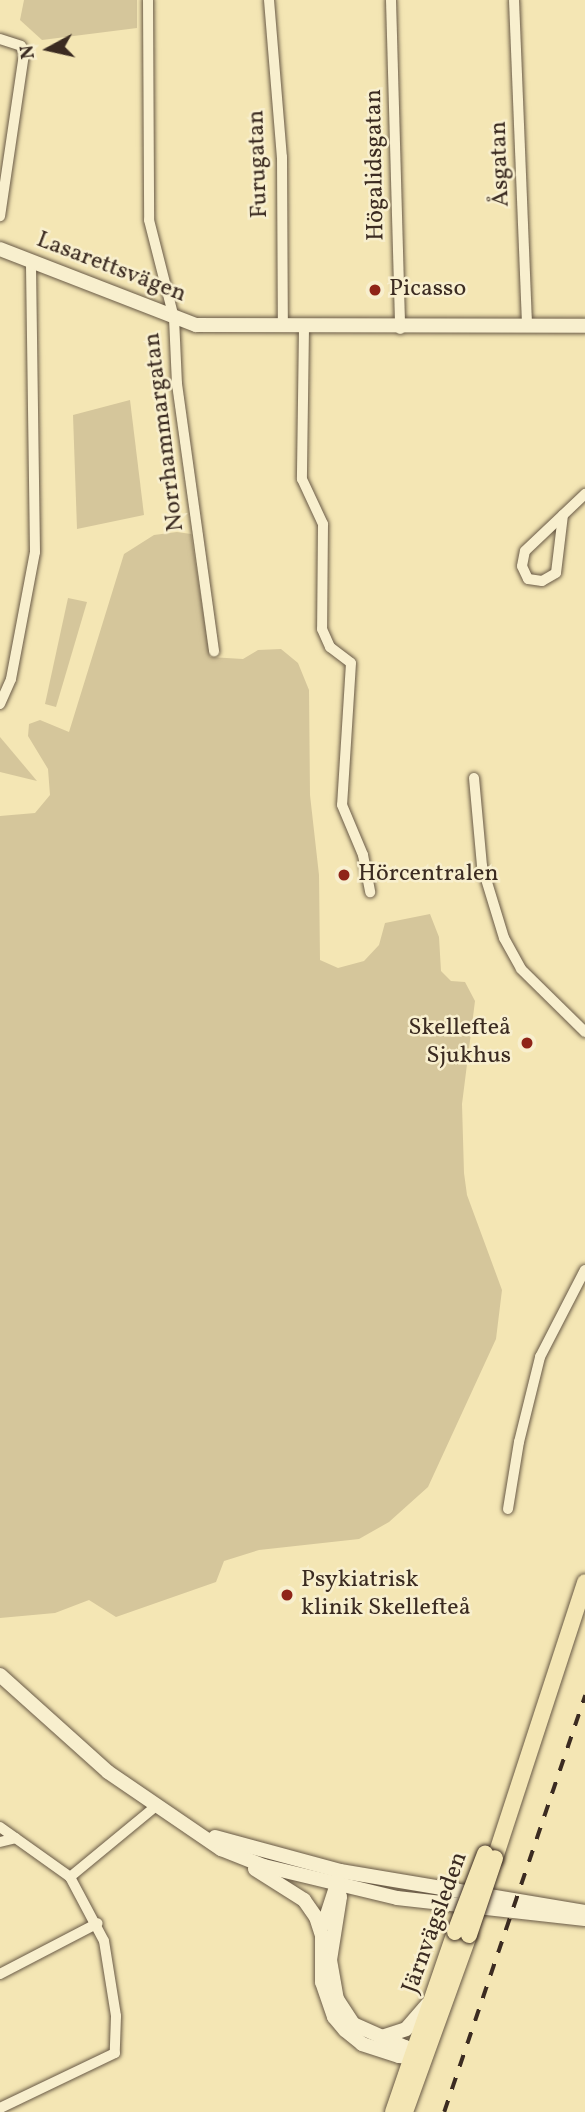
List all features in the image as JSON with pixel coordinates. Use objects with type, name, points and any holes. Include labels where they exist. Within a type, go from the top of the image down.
[{"type":"main road","name":"Lasarettsvägen","points":[[0,249],[196,325],[400,329],[585,326]]},
{"type":"main road","name":"Järnvägsleden","points":[[393,2112],[418,2057],[528,1752],[585,1582]]},
{"type":"main road","points":[[0,1675],[108,1772],[221,1849],[304,1900],[322,1936]]},
{"type":"main road","points":[[185,1824],[397,1898],[585,1919]]},
{"type":"main road","points":[[221,1849],[338,1878],[585,1912]]},
{"type":"main road","points":[[338,1878],[330,1895],[322,1936],[322,1982],[334,2017],[362,2044],[418,2057]]},
{"type":"main road","points":[[338,1878],[340,1897],[330,1960],[337,1999],[353,2024],[405,2047],[418,2057]]},
{"type":"main road","name":"Järnvägsleden","points":[[405,2112],[433,1997],[462,1934]]},
{"type":"main road","points":[[382,2037],[406,2029],[433,1997]]},
{"type":"street","name":"Norrhammargatan","points":[[148,0],[149,220],[174,318],[177,384],[214,651]]},
{"type":"street","name":"Furugatan","points":[[269,0],[282,157],[283,327]]},
{"type":"street","name":"Högalidsgatan","points":[[391,0],[400,329]]},
{"type":"street","name":"Åsgatan","points":[[514,0],[527,327]]},
{"type":"street","points":[[0,39],[20,46],[24,54],[0,216]]},
{"type":"street","points":[[0,704],[11,678],[34,552],[31,261]]},
{"type":"street","points":[[304,328],[302,480],[323,524],[321,629],[330,647],[351,663],[342,805],[363,855],[370,891]]},
{"type":"street","points":[[563,515],[556,573],[552,579],[534,581],[524,576],[525,551],[585,494]]},
{"type":"street","points":[[474,778],[482,866],[503,939],[521,969],[585,1032]]},
{"type":"street","points":[[508,1509],[519,1442],[540,1357],[585,1270]]},
{"type":"street","points":[[70,1877],[156,1806]]},
{"type":"street","points":[[0,1827],[70,1877],[97,1923],[111,1966],[115,2053],[0,2108]]},
{"type":"street","points":[[0,1842],[16,1838]]},
{"type":"street","points":[[0,1973],[97,1923]]},
{"type":"shaded area","points":[[24,0],[137,0],[137,28],[42,40],[20,20]]},
{"type":"shaded area","points":[[130,400],[144,515],[77,529],[73,415]]},
{"type":"shaded area","points":[[177,532],[191,534],[210,657],[243,659],[258,650],[281,649],[298,663],[309,690],[310,795],[319,875],[320,960],[338,968],[364,961],[379,945],[385,923],[430,914],[439,937],[441,971],[451,981],[465,982],[475,1001],[462,1104],[464,1173],[467,1195],[502,1290],[496,1339],[428,1487],[389,1522],[359,1539],[259,1550],[224,1561],[216,1582],[116,1617],[89,1600],[55,1613],[0,1618],[0,816],[35,813],[50,795],[48,769],[28,736],[29,724],[40,720],[69,732],[124,554],[154,535]]},
{"type":"shaded area","points":[[68,598],[87,602],[56,707],[45,704]]},
{"type":"shaded area","points":[[0,737],[37,781],[0,772]]},
{"type":"railway","points":[[444,2112],[585,1695]]},
{"type":"place","name":"Picasso","points":[[375,290]]},
{"type":"place","name":"Hörcentralen","points":[[344,875]]},
{"type":"place","name":"Skellefteå Sjukhus","points":[[527,1043]]},
{"type":"place","name":"Psykiatrisk klinik Skellefteå","points":[[287,1595]]}]
